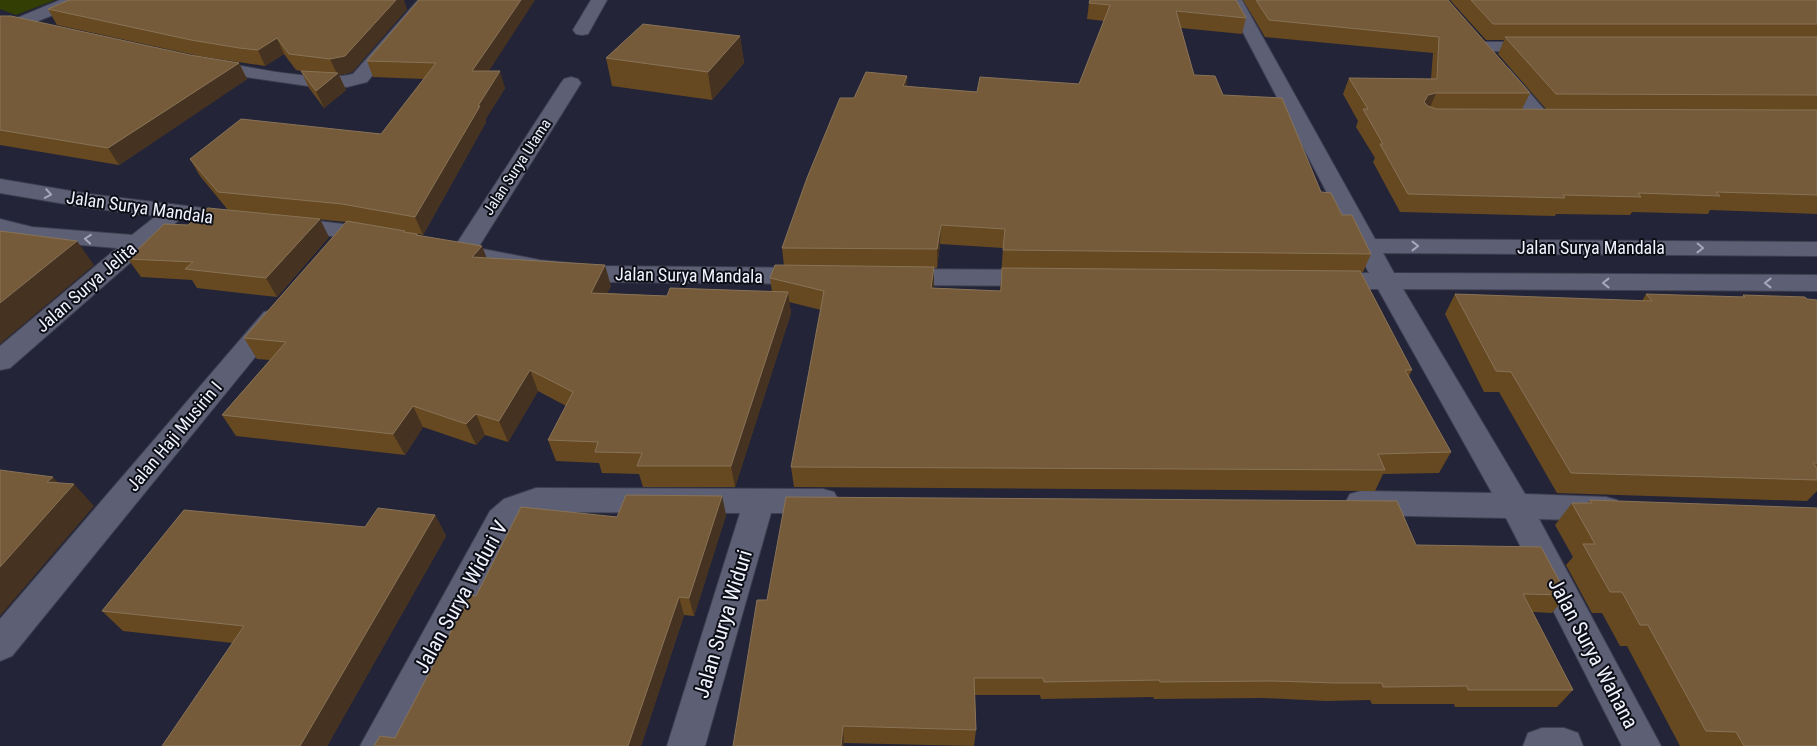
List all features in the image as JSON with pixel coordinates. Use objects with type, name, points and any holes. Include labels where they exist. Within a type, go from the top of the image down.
[{"type":"street","points":[[0,31],[75,0]]},
{"type":"street","points":[[582,30],[599,0]]},
{"type":"street","points":[[1234,0],[1386,282],[1516,506]]},
{"type":"street","points":[[404,2],[425,2]]},
{"type":"street","points":[[187,62],[270,76],[340,83],[352,82],[360,78],[425,2]]},
{"type":"street","points":[[0,16],[48,31]]},
{"type":"street","points":[[1516,119],[1551,119],[1473,40],[1558,47]]},
{"type":"street","name":"Jalan Surya Utama","points":[[464,251],[571,83]]},
{"type":"street","name":"Jalan Surya Mandala","points":[[0,186],[173,213],[350,231],[398,239]]},
{"type":"street","name":"Jalan Surya Jelita","points":[[0,361],[173,213]]},
{"type":"street","name":"Jalan Surya Mandala","points":[[0,226],[32,234],[137,243]]},
{"type":"street","points":[[326,258],[350,231]]},
{"type":"street","points":[[0,250],[32,234]]},
{"type":"street","name":"Jalan Surya Mandala","points":[[426,244],[540,268],[598,274],[827,276]]},
{"type":"street","name":"Jalan Surya Mandala","points":[[1366,246],[1817,249]]},
{"type":"street","points":[[877,277],[1056,279]]},
{"type":"street","name":"Jalan Surya Mandala","points":[[1306,281],[1817,283]]},
{"type":"street","name":"Jalan Haji Musirin I","points":[[0,645],[289,300]]},
{"type":"street","name":"Jalan Surya Widuri V","points":[[379,746],[501,520],[515,508],[536,500],[848,502]]},
{"type":"street","name":"Jalan Surya Widuri","points":[[686,746],[759,501]]},
{"type":"street","points":[[1332,503],[1638,510]]},
{"type":"street","name":"Jalan Surya Wahana","points":[[1516,506],[1642,746]]},
{"type":"street","points":[[1542,746],[1564,746]]},
{"type":"green space","points":[[0,0],[55,0],[16,15],[0,9]]},
{"type":"building","points":[[69,0],[396,0],[345,56],[330,59],[289,54],[277,38],[258,50],[239,48],[191,40],[48,9]]},
{"type":"building","points":[[419,0],[521,0],[472,71],[500,71],[415,217],[342,204],[218,192],[190,159],[241,119],[381,134],[436,63],[367,61]]},
{"type":"building","points":[[1090,0],[1236,0],[1246,18],[1176,11],[1194,75],[1215,76],[1223,95],[1282,98],[1321,192],[1331,193],[1342,215],[1352,215],[1371,254],[1003,250],[1005,229],[941,225],[937,249],[782,248],[807,178],[840,98],[854,98],[866,72],[907,76],[903,86],[977,92],[980,77],[1079,84],[1110,5],[1089,3]]},
{"type":"building","points":[[1256,0],[1448,0],[1530,93],[1436,93],[1428,95],[1424,102],[1436,109],[1817,110],[1817,195],[1716,192],[1720,196],[1638,193],[1641,197],[1563,195],[1565,198],[1408,194],[1363,109],[1368,109],[1349,78],[1437,79],[1439,37],[1269,20]]},
{"type":"building","points":[[1471,0],[1817,0],[1817,24],[1493,24]]},
{"type":"building","points":[[0,16],[11,16],[190,55],[239,63],[108,148],[0,130]]},
{"type":"building","points":[[643,24],[740,36],[708,72],[606,58]]},
{"type":"building","points":[[1505,37],[1817,37],[1817,95],[1556,94]]},
{"type":"building","points":[[301,71],[338,73],[316,91]]},
{"type":"building","points":[[208,208],[320,219],[266,278],[185,269],[193,262],[128,259],[164,224],[188,225]]},
{"type":"building","points":[[347,221],[482,246],[472,257],[605,265],[591,293],[667,296],[670,288],[788,292],[731,466],[637,466],[642,453],[595,452],[598,442],[548,440],[573,392],[530,370],[499,421],[476,414],[466,424],[413,406],[393,434],[222,415],[286,342],[244,338]]},
{"type":"building","points":[[0,231],[77,241],[0,303]]},
{"type":"building","points":[[775,265],[934,267],[931,288],[1001,291],[1002,268],[1360,271],[1412,370],[1405,370],[1451,452],[1378,454],[1385,470],[791,467],[824,291],[770,278]]},
{"type":"building","points":[[1455,294],[1652,301],[1646,294],[1745,297],[1743,295],[1805,297],[1817,300],[1817,463],[1813,463],[1817,468],[1817,480],[1571,473],[1511,372],[1496,371]]},
{"type":"building","points":[[0,470],[53,477],[47,482],[74,484],[0,567]]},
{"type":"building","points":[[626,495],[722,496],[689,598],[679,597],[628,746],[374,746],[380,736],[395,738],[470,595],[476,596],[521,507],[617,517]]},
{"type":"building","points":[[786,497],[1397,501],[1416,545],[1541,547],[1567,595],[1523,594],[1573,690],[1468,690],[1467,686],[1383,687],[1382,683],[1272,681],[1160,682],[1159,680],[1044,682],[1043,678],[974,678],[976,730],[843,726],[841,746],[733,746],[757,600],[767,600]]},
{"type":"building","points":[[1590,500],[1817,508],[1817,746],[1744,746],[1736,732],[1706,731],[1648,625],[1640,625],[1622,592],[1610,592],[1583,544],[1595,544],[1572,503],[1592,503]]},
{"type":"building","points":[[378,508],[435,515],[300,746],[162,746],[244,626],[102,611],[184,510],[365,527]]}]
